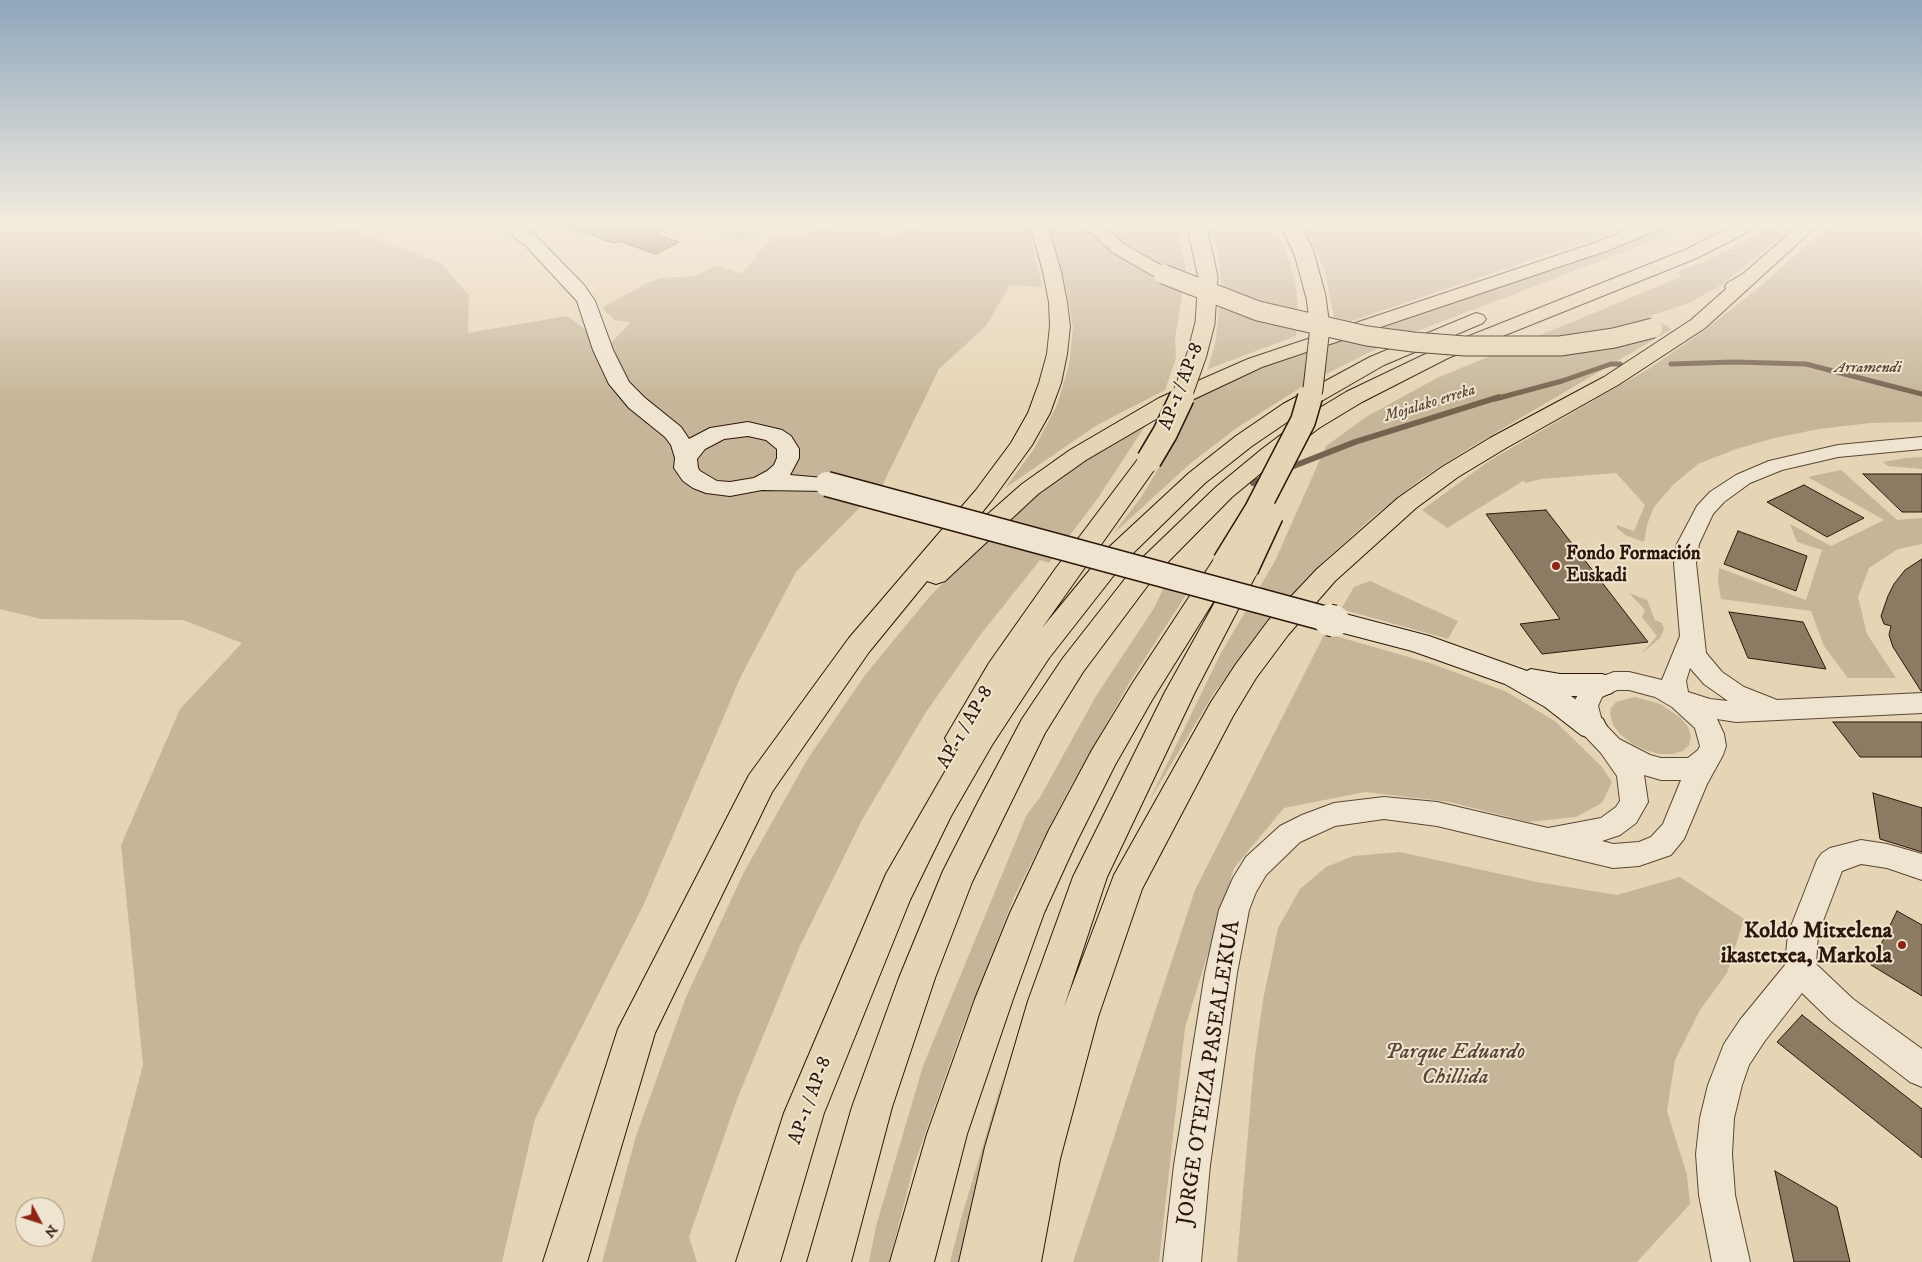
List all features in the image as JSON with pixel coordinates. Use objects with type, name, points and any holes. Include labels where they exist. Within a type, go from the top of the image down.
[{"type":"highway","points":[[565,1262],[637,1029],[760,784],[859,645],[984,495],[1021,445],[1038,413],[1050,383],[1057,354],[1060,326],[1054,282]]},
{"type":"highway","points":[[1181,282],[1193,288],[1258,311],[1367,336],[1464,346],[1509,347],[1560,346],[1614,338],[1652,328],[1703,307],[1743,282]]},
{"type":"highway","name":"AP-1 / AP-8","points":[[758,1262],[804,1113],[853,991],[898,890],[942,768],[999,670],[1065,574],[1149,460],[1165,433],[1179,405],[1197,354],[1205,323],[1208,282]]},
{"type":"highway","points":[[981,1262],[1005,1147],[1047,1001],[1090,877],[1180,692],[1235,566],[1291,467],[1313,389],[1320,328],[1313,282]]},
{"type":"highway","points":[[859,645],[1030,489],[1078,455],[1167,403],[1255,363],[1496,282]]},
{"type":"highway","points":[[898,890],[940,807],[981,737],[1039,651],[1116,555],[1197,478],[1244,441],[1291,409],[1377,361],[1481,317],[1573,282]]},
{"type":"highway","points":[[829,1262],[872,1107],[917,978],[955,882],[989,811],[1033,727],[1073,665],[1148,567],[1224,492],[1270,454],[1311,423],[1354,397],[1441,354],[1621,282]]},
{"type":"highway","points":[[1018,1262],[1039,1159],[1079,1016],[1126,886],[1221,710],[1246,671],[1278,628],[1326,575],[1407,503],[1450,472],[1498,443],[1611,381],[1698,324],[1745,282]]},
{"type":"highway","points":[[912,1262],[947,1134],[994,999],[1027,913],[1061,840],[1103,759],[1142,692],[1235,566]]},
{"type":"street","points":[[572,282],[586,301],[603,350],[620,384],[637,403],[664,424],[679,440],[686,458],[686,468],[691,476],[707,485],[730,489],[746,488],[762,483],[775,476],[784,468],[788,458],[788,449]]},
{"type":"street","points":[[664,424],[693,430],[725,431],[748,429],[774,435],[783,441],[792,457],[804,471],[827,484]]},
{"type":"street","points":[[686,458],[697,444],[706,438],[725,431]]},
{"type":"street","points":[[1791,709],[1777,708],[1749,700],[1723,686],[1708,674],[1698,661],[1694,652],[1692,636],[1686,563],[1688,544],[1695,526],[1704,511],[1720,495],[1743,479],[1759,471],[1795,460],[1864,447],[1922,443]]},
{"type":"street","points":[[762,483],[827,484],[1419,643],[1515,677],[1555,699],[1601,737],[1643,764],[1662,769],[1686,769],[1704,762],[1710,755],[1713,746],[1711,734],[1700,716],[1679,699],[1675,692],[1674,681],[1678,667],[1692,636]]},
{"type":"street","points":[[1515,677],[1560,685],[1602,685]]},
{"type":"street","points":[[1542,839],[1590,833],[1610,827],[1626,815],[1634,802],[1630,774],[1587,716],[1585,706],[1588,697],[1593,690],[1602,685],[1614,681],[1646,684],[1679,699],[1723,711],[1922,703]]},
{"type":"street","name":"JORGE OTEIZA PASEALEKUA","points":[[1182,1262],[1192,1165],[1220,973],[1234,910],[1243,887],[1256,866],[1272,849],[1290,834],[1312,823],[1334,815],[1358,810],[1384,808],[1428,812],[1613,856],[1627,856],[1651,851],[1665,841],[1674,831],[1704,762]]},
{"type":"street","points":[[1731,1262],[1717,1195],[1714,1154],[1717,1118],[1725,1085],[1736,1056],[1752,1031],[1800,970],[1803,934],[1827,869],[1840,857],[1850,854],[1873,853],[1922,868]]},
{"type":"street","points":[[1800,970],[1842,1010],[1922,1070]]},
{"type":"green space","points":[[0,282],[458,282],[469,295],[468,333],[567,316],[608,346],[631,322],[615,320],[603,307],[649,282],[1041,282],[1042,287],[1010,285],[986,326],[939,369],[883,484],[796,572],[741,676],[643,906],[535,1119],[502,1262],[91,1262],[143,1065],[121,845],[180,709],[242,643],[183,620],[41,619],[0,609]]},
{"type":"green space","points":[[1065,282],[1184,282],[1175,339],[1176,358],[1165,390],[1097,425],[1005,488],[1034,449],[1057,405],[1069,365],[1073,328]]},
{"type":"green space","points":[[1221,282],[1295,282],[1298,306],[1296,336],[1208,369],[1216,339]]},
{"type":"green space","points":[[1327,282],[1467,282],[1349,322],[1334,317]]},
{"type":"green space","points":[[1510,282],[1546,282],[1394,340],[1308,383],[1238,427],[1192,462],[1113,534],[1142,496],[1164,459],[1194,395],[1256,369]]},
{"type":"green space","points":[[1669,282],[1725,282],[1689,303],[1650,316],[1672,329],[1466,450],[1421,479],[1373,517],[1326,559],[1270,619],[1214,693],[1148,803],[1221,653],[1275,561],[1326,446],[1366,417],[1437,378]]},
{"type":"green space","name":"Arramendi","points":[[1765,282],[1922,282],[1922,422],[1870,423],[1819,429],[1775,438],[1736,449],[1698,464],[1674,484],[1654,507],[1647,525],[1644,542],[1625,535],[1617,528],[1617,525],[1634,531],[1645,505],[1616,473],[1541,479],[1526,483],[1523,481],[1447,528],[1422,510],[1489,461],[1650,368],[1705,330]]},
{"type":"green space","points":[[1149,420],[1098,498],[1049,563],[1040,560],[981,634],[926,712],[862,820],[800,946],[736,1102],[689,1237],[697,1262],[602,1262],[636,1136],[686,997],[744,872],[807,760],[865,675],[931,595],[996,531],[1034,498],[1084,461]]},
{"type":"green space","points":[[1922,457],[1922,469],[1888,466],[1883,462],[1906,458]]},
{"type":"green space","points":[[1841,470],[1897,520],[1922,518],[1922,544],[1898,549],[1869,568],[1858,597],[1867,634],[1896,678],[1848,678],[1824,646],[1811,611],[1721,599],[1718,581],[1719,568],[1806,600],[1822,550],[1797,542],[1790,524],[1831,546],[1884,520],[1808,477]]},
{"type":"green space","points":[[1168,579],[1191,587],[1131,680],[1064,798],[1015,895],[961,1032],[914,1165],[889,1262],[869,1262],[876,1226],[923,1066],[1027,814],[1039,799],[1096,696],[1154,608]]},
{"type":"green space","points":[[1370,581],[1458,621],[1448,639],[1341,609],[1354,587]]},
{"type":"green space","points":[[1629,593],[1647,600],[1655,620],[1662,623],[1664,629],[1660,638],[1641,654],[1657,636],[1642,617],[1645,610]]},
{"type":"green space","points":[[1325,633],[1433,664],[1507,692],[1556,722],[1602,767],[1612,782],[1602,803],[1576,817],[1528,822],[1450,802],[1365,792],[1284,808],[1234,868],[1185,1028],[1159,1262],[1073,1262],[1195,890]]},
{"type":"green space","points":[[1635,697],[1660,704],[1681,718],[1688,727],[1691,736],[1689,745],[1683,751],[1672,754],[1659,754],[1631,743],[1620,734],[1613,725],[1610,715],[1611,708],[1616,702]]},
{"type":"green space","name":"Parque Eduardo Chillida","points":[[1400,852],[1537,882],[1617,895],[1680,877],[1744,919],[1727,973],[1700,1010],[1675,1060],[1667,1111],[1687,1175],[1690,1204],[1637,1262],[1237,1262],[1254,1063],[1263,1000],[1278,928],[1300,889],[1326,867],[1353,856]]},
{"type":"green space","points":[[1004,1074],[959,1262],[950,1262],[961,1219]]},
{"type":"building","points":[[1863,474],[1922,474],[1922,512],[1902,512]]},
{"type":"building","points":[[1804,485],[1864,518],[1827,537],[1767,502]]},
{"type":"building","name":"Fondo Formación Euskadi","points":[[1546,510],[1648,642],[1542,654],[1520,624],[1560,619],[1486,514]]},
{"type":"building","points":[[1738,531],[1807,556],[1796,591],[1724,564]]},
{"type":"building","points":[[1922,559],[1921,691],[1893,647],[1889,635],[1891,626],[1884,624],[1881,616],[1894,584],[1905,570]]},
{"type":"building","points":[[1729,612],[1803,622],[1826,669],[1748,658]]},
{"type":"building","points":[[1833,722],[1922,722],[1922,757],[1860,757]]},
{"type":"building","points":[[1873,793],[1922,808],[1922,852],[1880,839]]},
{"type":"building","name":"Koldo Mitxelena ikastetxea, Markola","points":[[1897,911],[1922,925],[1922,996],[1871,965]]},
{"type":"building","points":[[1802,1015],[1922,1109],[1922,1158],[1777,1042]]},
{"type":"building","points":[[1775,1171],[1837,1207],[1850,1262],[1794,1262]]},
{"type":"waterway","name":"Mojalako erreka","points":[[1671,364],[1734,362],[1806,364],[1922,394]]},
{"type":"waterway","name":"Mojalako erreka","points":[[1495,399],[1562,381],[1611,364],[1620,364]]},
{"type":"waterway","name":"Mojalako erreka","points":[[1286,469],[1355,442],[1499,397]]},
{"type":"waterway","name":"Mojalako erreka","points":[[1253,483],[1267,477]]},
{"type":"place","name":"Fondo Formación Euskadi","points":[[1556,566]]},
{"type":"place","name":"Koldo Mitxelena ikastetxea, Markola","points":[[1902,945]]}]
